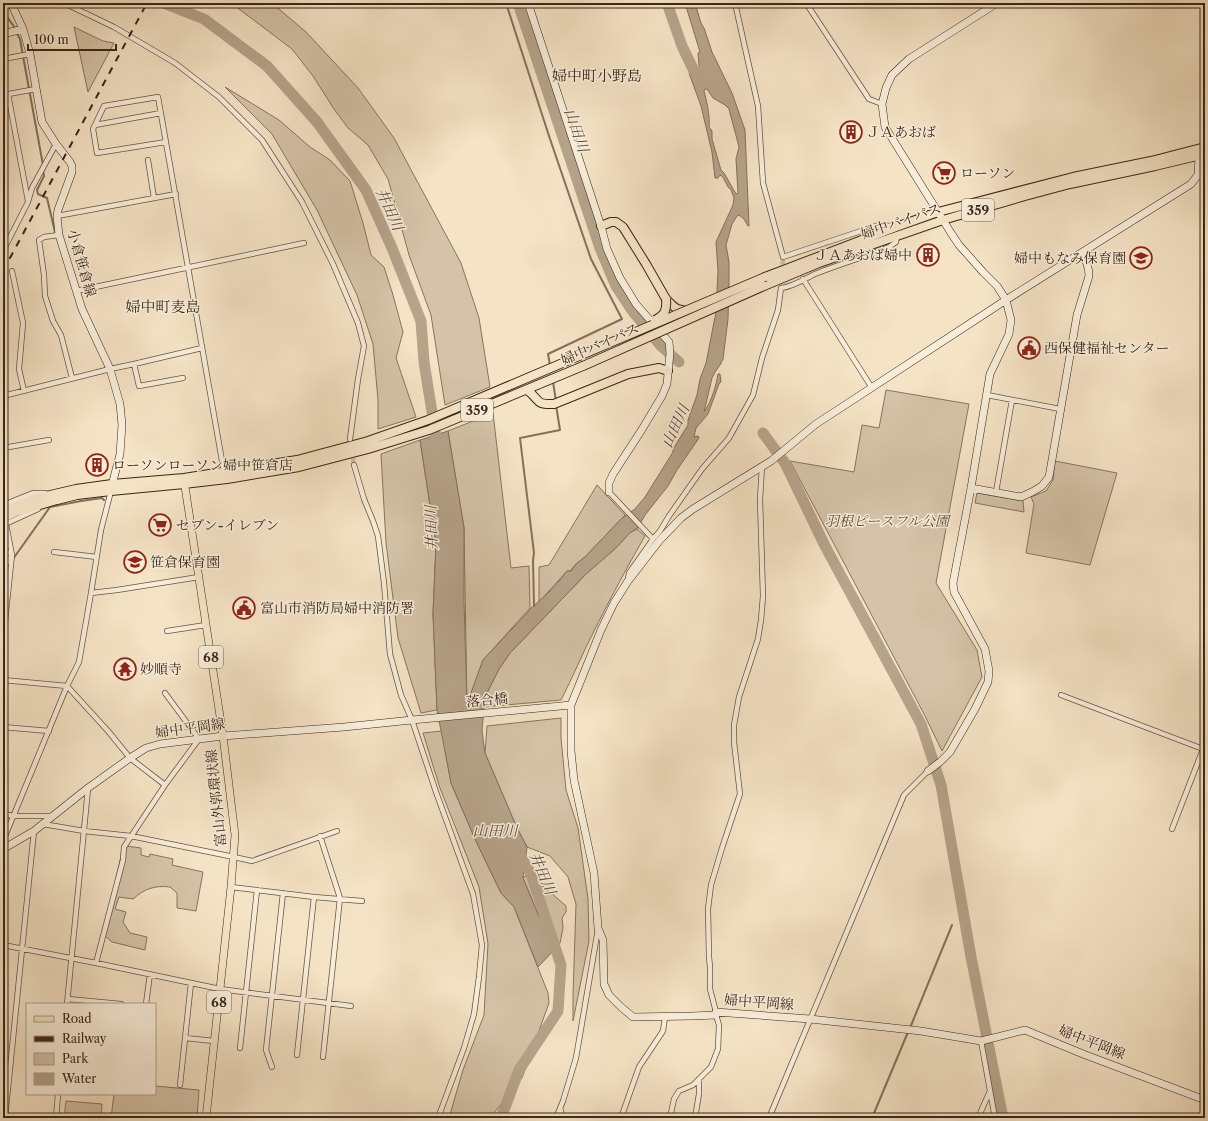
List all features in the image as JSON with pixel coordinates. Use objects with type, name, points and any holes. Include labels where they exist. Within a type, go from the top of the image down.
[{"type":"highway","name":"婦中バイパス","points":[[3,505],[33,499],[77,495],[111,487],[227,479],[299,467],[368,445],[765,277],[938,212],[1073,177],[1202,152]]},
{"type":"highway","name":"婦中バイパス","points":[[184,481],[224,472],[297,460],[429,430],[527,390],[819,263],[943,220],[1025,196],[1202,152]]},
{"type":"highway","points":[[601,226],[611,222],[616,222],[623,227],[666,299],[672,306],[686,311]]},
{"type":"highway","points":[[619,339],[633,330],[662,316],[666,311],[666,299]]},
{"type":"highway","points":[[554,404],[545,402],[540,398],[542,389],[546,384],[583,366]]},
{"type":"highway","points":[[527,390],[538,402],[542,404],[554,404],[628,374],[668,367]]},
{"type":"highway","name":"婦中バイパス","points":[[4,522],[16,512],[56,496]]},
{"type":"main road","name":"富山外郭環状線","points":[[184,481],[223,736],[234,824],[232,887],[206,1118]]},
{"type":"street","name":"小倉笹倉線","points":[[11,3],[23,29],[30,54],[42,122],[72,166],[72,172],[58,210],[57,216],[59,235],[82,309],[110,369],[120,404],[122,425],[120,454],[111,487]]},
{"type":"street","points":[[64,3],[114,27],[175,63],[219,97],[262,140],[302,202],[333,264],[358,323],[364,346],[350,439]]},
{"type":"street","points":[[528,3],[601,226],[607,249],[624,284],[636,304],[669,342],[667,384],[662,396],[609,482],[609,492],[652,538]]},
{"type":"street","points":[[735,3],[758,106],[763,183],[783,257],[879,225],[896,227]]},
{"type":"street","points":[[806,3],[869,99],[882,104]]},
{"type":"street","points":[[769,1118],[904,795],[950,752],[975,709],[988,682],[989,671],[985,649],[954,592],[953,583],[990,374],[1009,334],[1011,320],[1006,300],[997,286],[960,245],[885,127],[882,104],[886,88],[892,75],[910,59],[997,3]]},
{"type":"street","points":[[3,34],[23,29]]},
{"type":"street","points":[[3,59],[30,54]]},
{"type":"street","points":[[28,202],[6,94],[36,89]]},
{"type":"street","points":[[166,142],[97,153],[93,130],[104,106],[158,97],[176,194],[224,472]]},
{"type":"street","points":[[95,125],[161,113]]},
{"type":"street","points":[[4,248],[28,202],[32,188],[56,144]]},
{"type":"street","points":[[568,705],[600,630],[614,603],[628,581],[659,540],[681,518],[771,461],[816,424],[1006,300],[1191,184],[1198,175],[1202,152]]},
{"type":"street","points":[[148,160],[154,198]]},
{"type":"street","points":[[57,216],[176,194]]},
{"type":"street","points":[[59,235],[44,237],[39,240],[44,275],[45,296],[53,321],[62,335],[72,378]]},
{"type":"street","points":[[628,581],[629,573],[652,538],[660,531],[668,516],[702,469],[729,438],[754,395],[762,358],[778,310],[781,288],[787,288],[803,279],[845,262],[889,247],[896,242],[897,236]]},
{"type":"street","points":[[76,291],[304,243]]},
{"type":"street","points":[[971,488],[1021,497],[1042,486],[1049,477],[1077,315],[1089,276],[1087,263],[1081,254]]},
{"type":"street","points":[[12,271],[23,323],[19,369],[24,391]]},
{"type":"street","points":[[803,279],[872,388]]},
{"type":"street","points":[[3,396],[72,378],[202,348]]},
{"type":"street","points":[[134,364],[139,386],[183,378]]},
{"type":"street","points":[[987,395],[1060,409]]},
{"type":"street","points":[[996,492],[1012,400]]},
{"type":"street","points":[[3,448],[49,440]]},
{"type":"street","points":[[354,465],[364,500],[378,536],[384,583],[390,654],[401,695],[412,720],[473,894],[482,945],[474,1014],[464,1048],[438,1118]]},
{"type":"street","points":[[670,1118],[674,1099],[679,1091],[693,1085],[711,1067],[718,1049],[719,1025],[710,989],[708,909],[711,885],[740,794],[734,742],[734,724],[739,697],[758,639],[762,620],[763,596],[760,500],[762,466]]},
{"type":"street","points":[[3,841],[67,686],[79,662],[101,530],[111,487]]},
{"type":"street","points":[[3,640],[12,554],[4,522]]},
{"type":"street","points":[[3,552],[12,554]]},
{"type":"street","points":[[54,552],[97,557]]},
{"type":"street","points":[[3,568],[12,554]]},
{"type":"street","points":[[91,593],[199,577]]},
{"type":"street","points":[[167,630],[206,625]]},
{"type":"street","points":[[3,680],[67,686],[108,731],[130,758],[165,785]]},
{"type":"street","points":[[96,963],[123,860],[124,847],[165,785],[199,739],[165,693]]},
{"type":"street","points":[[1061,695],[1203,749]]},
{"type":"street","name":"落合橋","points":[[412,720],[568,705]]},
{"type":"street","name":"婦中平岡線","points":[[568,705],[574,780],[594,873],[598,928],[603,940],[604,984],[609,995],[633,1017],[716,1014],[810,1018],[921,1031],[981,1041],[1026,1030],[1083,1054],[1205,1100]]},
{"type":"street","name":"婦中平岡線","points":[[3,849],[34,831],[88,788],[146,748],[160,744],[223,736],[344,727],[412,720]]},
{"type":"street","points":[[3,727],[49,732]]},
{"type":"street","points":[[1172,829],[1205,744]]},
{"type":"street","points":[[88,788],[67,1002],[94,1003]]},
{"type":"street","points":[[3,814],[14,816],[52,816]]},
{"type":"street","points":[[43,824],[84,831],[131,836],[252,861],[337,831]]},
{"type":"street","points":[[5,1118],[34,831]]},
{"type":"street","points":[[320,836],[340,898],[323,1057]]},
{"type":"street","points":[[232,887],[362,900]]},
{"type":"street","points":[[240,1048],[257,890]]},
{"type":"street","points":[[272,1067],[266,1050],[283,893]]},
{"type":"street","points":[[297,1055],[314,896]]},
{"type":"street","points":[[556,1118],[576,1058],[598,928]]},
{"type":"street","points":[[3,945],[220,989],[302,1001],[351,1006]]},
{"type":"street","points":[[146,1003],[150,974]]},
{"type":"street","points":[[180,1085],[191,983]]},
{"type":"street","points":[[621,1118],[639,1067],[663,1031],[665,1016]]},
{"type":"street","points":[[185,1038],[214,1041]]},
{"type":"street","points":[[981,1041],[995,1118]]},
{"type":"street","points":[[695,1118],[699,1094],[699,1079]]},
{"type":"street","points":[[978,1118],[990,1091]]},
{"type":"street","points":[[56,1118],[58,1095]]},
{"type":"street","points":[[560,1108],[563,1118]]},
{"type":"green space","points":[[231,3],[255,3],[262,7],[273,4],[306,32],[358,88],[394,138],[461,263],[479,318],[490,387],[445,405],[431,315],[409,255],[388,179],[368,145],[348,128],[313,76],[292,49]]},
{"type":"green space","points":[[74,27],[103,41],[114,43],[88,92]]},
{"type":"green space","points":[[225,87],[279,120],[310,147],[330,160],[350,181],[371,255],[384,267],[393,295],[403,332],[396,358],[416,417],[378,429],[378,400],[373,344],[357,295],[317,210],[272,134]]},
{"type":"green space","name":"羽根ピースフル公園","points":[[886,390],[969,404],[936,583],[977,650],[982,677],[942,751],[924,714],[790,461],[854,472],[862,425],[879,428]]},
{"type":"green space","points":[[493,413],[511,568],[529,566],[530,608],[483,660],[467,705],[464,528],[448,431]]},
{"type":"green space","points":[[420,440],[436,544],[433,614],[437,710],[421,713],[398,638],[386,543],[381,454]]},
{"type":"green space","points":[[1055,461],[1117,473],[1090,565],[1026,553],[1034,504],[1031,497],[1046,491],[1053,480]]},
{"type":"green space","points":[[597,485],[625,515],[585,557],[570,571],[567,571],[539,602],[539,567],[549,565]]},
{"type":"green space","points":[[977,493],[1023,501],[1024,512],[975,503]]},
{"type":"green space","points":[[637,529],[645,536],[585,648],[561,700],[484,707],[485,697],[499,669],[510,653],[586,574],[616,548],[631,532]]},
{"type":"green space","points":[[561,718],[561,738],[566,790],[578,828],[588,899],[589,941],[573,1021],[576,904],[568,877],[550,856],[527,847],[517,828],[485,753],[487,726]]},
{"type":"green space","points":[[442,731],[451,783],[475,839],[501,893],[514,907],[548,993],[549,1003],[522,1078],[490,1118],[449,1118],[463,1070],[484,1015],[488,944],[479,887],[440,788],[423,733]]},
{"type":"green space","points":[[126,846],[141,848],[141,855],[149,857],[150,854],[173,859],[172,865],[203,872],[196,911],[177,908],[177,893],[170,887],[150,888],[133,899],[119,897],[115,909],[126,912],[123,922],[130,933],[147,937],[145,950],[112,942],[104,935],[122,851]]},
{"type":"green space","points":[[525,876],[540,882],[544,888],[566,906],[566,912],[562,918],[563,928],[558,946],[538,914],[523,878]]},
{"type":"green space","points":[[156,1086],[199,1090],[197,1118],[111,1118],[114,1095],[156,1095]]},
{"type":"green space","points":[[66,1101],[102,1104],[101,1118],[64,1118]]},
{"type":"water","name":"山田川","points":[[685,3],[695,3],[712,52],[732,93],[745,130],[749,226],[744,219],[739,215],[737,216],[732,224],[726,245],[729,262],[729,283],[728,319],[723,359],[712,378],[704,412],[713,394],[718,374],[720,374],[721,382],[708,414],[696,428],[694,437],[698,436],[699,438],[668,486],[645,515],[637,529],[631,532],[616,548],[586,574],[510,653],[499,669],[485,697],[482,730],[485,753],[517,828],[527,847],[523,878],[538,914],[558,946],[538,967],[514,907],[501,893],[475,839],[451,783],[437,710],[433,614],[436,544],[420,440],[448,431],[464,528],[464,602],[467,704],[483,660],[530,609],[554,587],[567,571],[571,571],[576,564],[585,557],[622,518],[635,509],[645,497],[688,425],[688,420],[706,363],[716,312],[718,271],[716,242],[733,205],[734,198],[723,177],[720,175],[718,178],[715,178],[712,152],[701,106],[689,73],[698,70],[698,53],[700,52]],"holes":[[[707,89],[713,98],[729,109],[739,147],[736,159],[738,193],[736,194],[721,170],[712,139],[712,131],[709,127],[709,114],[704,91]]]},
{"type":"waterway","name":"井田川","points":[[163,3],[204,19],[267,66],[317,122],[366,190],[392,248],[421,321],[424,362],[438,450]]},
{"type":"waterway","points":[[506,3],[591,259],[622,319],[548,354],[550,365]]},
{"type":"waterway","name":"山田川","points":[[518,3],[600,248],[616,286],[631,309],[661,346],[679,362]]},
{"type":"waterway","points":[[667,3],[682,46],[694,71],[708,73]]},
{"type":"waterway","points":[[3,11],[15,28]]},
{"type":"waterway","points":[[16,32],[20,39],[43,165]]},
{"type":"waterway","points":[[43,170],[44,176],[37,190],[38,194],[47,198],[55,232]]},
{"type":"waterway","points":[[553,382],[556,401]]},
{"type":"waterway","points":[[534,606],[534,553],[520,438],[560,430],[556,405]]},
{"type":"waterway","points":[[763,433],[785,463],[825,546],[921,724],[941,785],[971,957],[1003,1118]]},
{"type":"waterway","points":[[13,559],[50,507],[102,498],[104,500]]},
{"type":"waterway","points":[[3,573],[9,564]]},
{"type":"waterway","name":"井田川","points":[[501,1118],[519,1070],[558,1011],[561,965],[531,874],[517,850]]},
{"type":"waterway","points":[[910,1028],[952,925]]},
{"type":"waterway","points":[[872,1118],[908,1032]]},
{"type":"tunnel","points":[[782,271],[783,257]]},
{"type":"tunnel","points":[[352,452],[354,465]]},
{"type":"railway","points":[[3,271],[147,3]]},
{"type":"place","name":"ＪＡあおば","points":[[851,132]]},
{"type":"place","name":"ローソン","points":[[944,173]]},
{"type":"place","name":"ＪＡあおば婦中","points":[[928,255]]},
{"type":"place","name":"婦中もなみ保育園","points":[[1141,258]]},
{"type":"place","name":"西保健福祉センター","points":[[1029,348]]},
{"type":"place","name":"ローソンローソン婦中笹倉店","points":[[97,465]]},
{"type":"place","name":"セブン-イレブン","points":[[160,525]]},
{"type":"place","name":"笹倉保育園","points":[[135,562]]},
{"type":"place","name":"富山市消防局婦中消防署","points":[[244,608]]},
{"type":"place","name":"妙順寺","points":[[125,669]]},
{"type":"district","name":"婦中町小野島","points":[[597,75]]},
{"type":"district","name":"婦中町麦島","points":[[163,306]]}]
